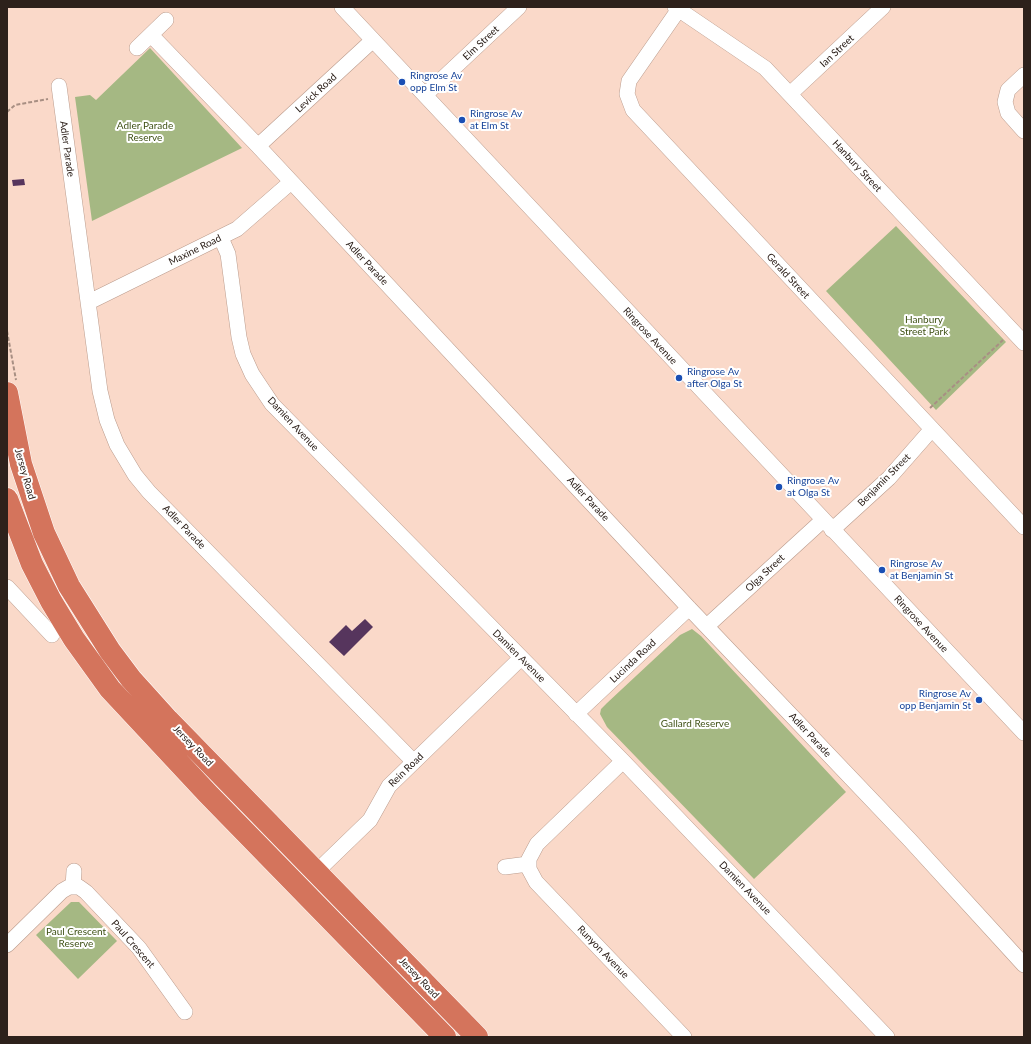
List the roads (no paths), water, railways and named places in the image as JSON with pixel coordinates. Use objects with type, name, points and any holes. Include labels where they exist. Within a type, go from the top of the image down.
[{"type":"highway","name":"Jersey Road","points":[[12,389],[17,446],[33,504],[62,572],[114,657],[140,690],[477,1037]]},
{"type":"highway","points":[[7,499],[32,564],[51,601],[89,662],[135,718],[445,1037]]},
{"type":"street","name":"Ringrose Avenue","points":[[342,7],[1024,734]]},
{"type":"street","name":"Ian Street","points":[[790,94],[883,7]]},
{"type":"street","name":"Hanbury Street","points":[[677,8],[755,60],[790,94],[1024,343]]},
{"type":"street","name":"Gerald Street","points":[[677,8],[629,81],[626,94],[633,110],[1024,527]]},
{"type":"street","name":"Elm Street","points":[[425,95],[510,10]]},
{"type":"street","points":[[137,48],[166,20]]},
{"type":"street","name":"Adler Parade","points":[[151,35],[258,146],[690,608],[909,839],[1024,965]]},
{"type":"street","name":"Levick Road","points":[[258,146],[373,40]]},
{"type":"street","points":[[1024,74],[1008,90],[999,102],[1024,131]]},
{"type":"street","name":"Adler Parade","points":[[59,86],[104,410],[113,437],[135,475],[414,762]]},
{"type":"street","name":"Maxine Road","points":[[89,302],[221,238],[241,226],[291,182]]},
{"type":"street","name":"Damien Avenue","points":[[221,238],[228,254],[241,346],[252,374],[272,404],[623,761],[887,1037]]},
{"type":"street","name":"Benjamin Street","points":[[828,525],[889,478],[932,429]]},
{"type":"street","name":"Olga Street","points":[[707,626],[828,525]]},
{"type":"street","points":[[7,587],[52,635]]},
{"type":"street","name":"Lucinda Road","points":[[576,714],[690,608]]},
{"type":"street","name":"Rein Road","points":[[299,888],[370,820],[384,792],[521,658]]},
{"type":"street","points":[[505,867],[528,864],[531,853],[537,844],[623,761]]},
{"type":"street","name":"Runyon Avenue","points":[[528,864],[530,872],[536,882],[684,1037]]},
{"type":"street","points":[[7,944],[62,891],[74,887],[74,870]]},
{"type":"street","name":"Paul Crescent","points":[[74,887],[79,887],[86,892],[139,948],[185,1012]]},
{"type":"place","name":"Ringrose Av opp Elm St","points":[[402,82]]},
{"type":"place","name":"Ringrose Av at Elm St","points":[[462,120]]},
{"type":"place","name":"Ringrose Av after Olga St","points":[[679,378]]},
{"type":"place","name":"Ringrose Av at Olga St","points":[[779,487]]},
{"type":"place","name":"Ringrose Av at Benjamin St","points":[[882,570]]},
{"type":"place","name":"Ringrose Av opp Benjamin St","points":[[979,700]]},
{"type":"park label","name":"Adler Parade Reserve","points":[[145,132]]},
{"type":"park label","name":"Hanbury Street Park","points":[[924,326]]},
{"type":"park label","name":"Gallard Reserve","points":[[695,724]]},
{"type":"park label","name":"Paul Crescent Reserve","points":[[76,938]]}]
